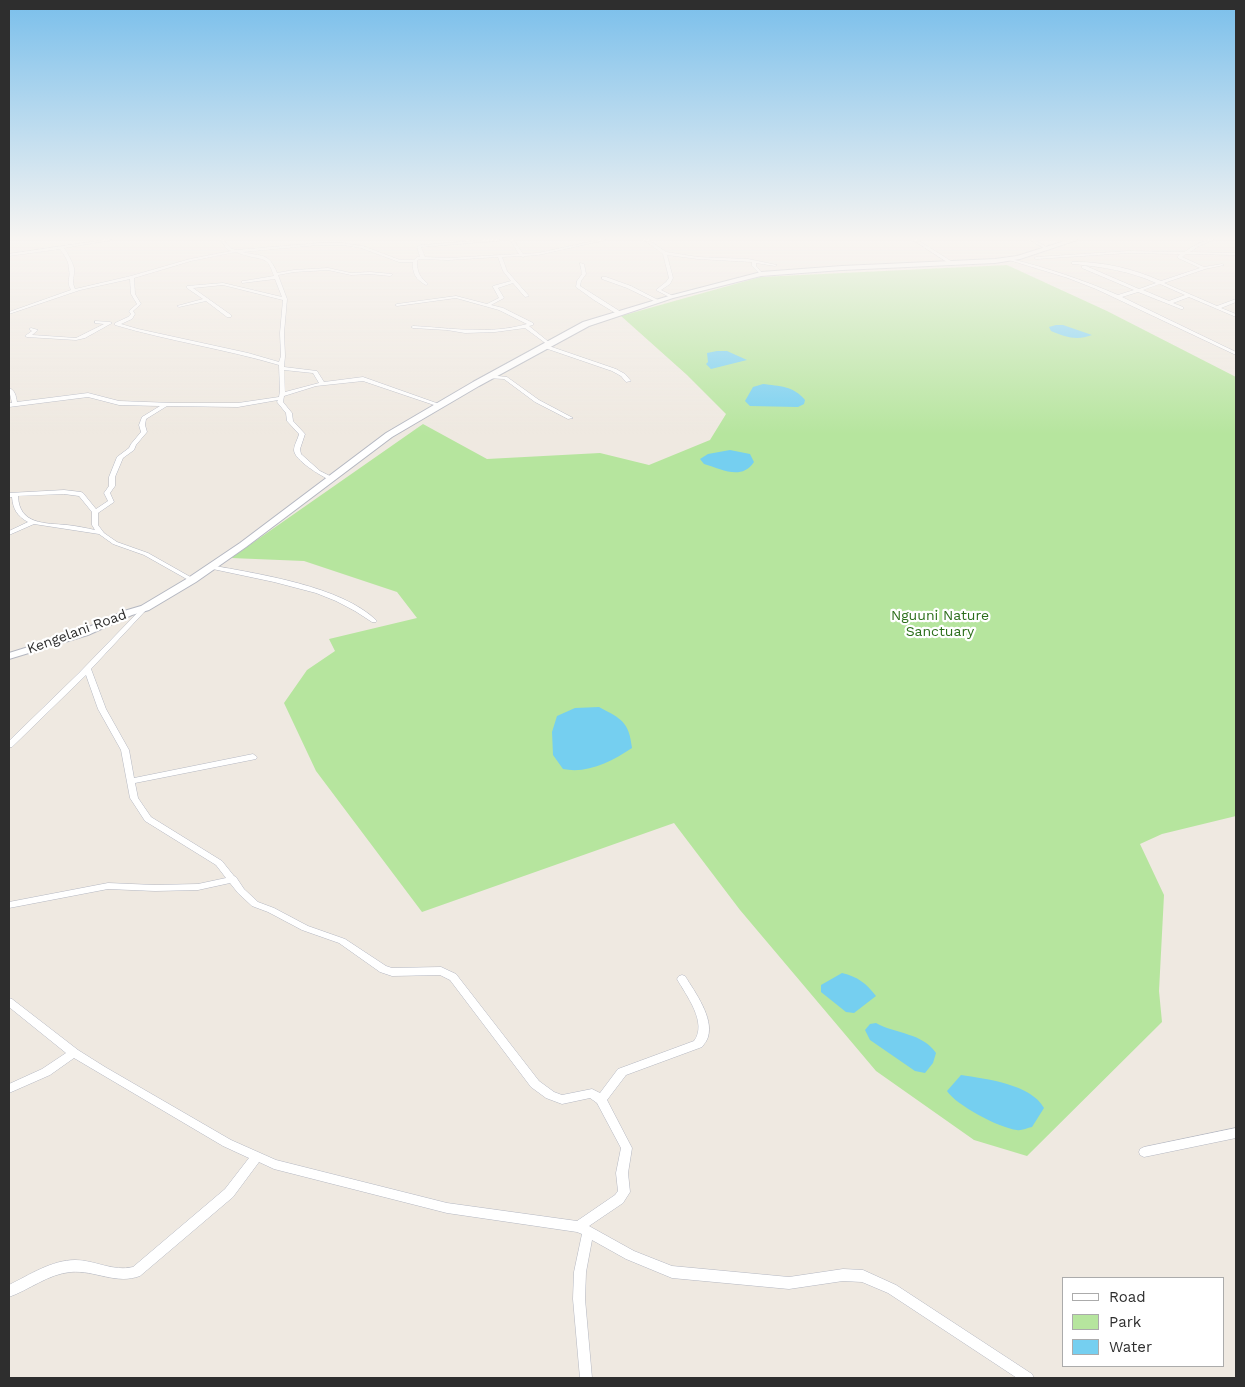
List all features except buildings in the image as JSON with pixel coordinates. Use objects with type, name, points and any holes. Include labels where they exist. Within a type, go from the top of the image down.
[{"type":"main road","name":"Kengelani Road","points":[[9,656],[84,633],[128,613],[144,608],[192,580],[243,545],[330,478],[390,436],[439,405],[586,324],[646,305]]},
{"type":"street","points":[[9,313],[33,305]]},
{"type":"street","points":[[117,324],[131,317],[131,311],[138,305]]},
{"type":"street","points":[[179,306],[185,305]]},
{"type":"street","points":[[213,305],[229,316]]},
{"type":"street","points":[[284,305],[281,366],[283,391],[280,397],[281,405],[289,412],[290,421],[302,434],[297,449],[298,455],[311,467],[330,478]]},
{"type":"street","points":[[413,327],[465,332],[495,331],[531,324],[524,319],[488,305]]},
{"type":"street","points":[[605,305],[619,313]]},
{"type":"street","points":[[1134,305],[1236,354]]},
{"type":"street","points":[[1173,305],[1181,308]]},
{"type":"street","points":[[1210,305],[1236,316]]},
{"type":"street","points":[[1217,308],[1225,305]]},
{"type":"street","points":[[97,322],[117,324],[137,330],[243,352],[281,366],[315,372],[322,384]]},
{"type":"street","points":[[31,328],[36,330],[27,336],[76,339],[83,338],[110,323]]},
{"type":"street","points":[[526,326],[546,345],[614,370],[623,374],[628,381]]},
{"type":"street","points":[[489,377],[505,378],[537,401],[570,418]]},
{"type":"street","points":[[9,390],[12,393],[12,404],[92,395],[118,404],[238,405],[280,397],[322,384],[367,380],[439,405]]},
{"type":"street","points":[[95,512],[111,502],[106,493],[112,486],[112,477],[120,457],[131,449],[144,432],[142,425],[144,416],[166,405]]},
{"type":"street","points":[[100,532],[32,522],[17,510],[12,494],[79,493],[95,512],[95,525],[109,539],[146,554],[192,580]]},
{"type":"street","points":[[9,533],[32,522]]},
{"type":"street","points":[[210,567],[284,582],[349,604],[374,621]]},
{"type":"street","points":[[9,745],[88,670],[144,608]]},
{"type":"street","points":[[88,670],[102,709],[125,750],[137,803],[148,819],[185,843],[212,857],[233,879],[247,898],[255,904],[271,910],[305,928],[342,941],[383,969],[392,972],[433,971],[447,973],[464,989],[535,1084],[550,1095],[562,1100],[592,1093],[601,1100],[627,1148],[622,1173],[624,1192],[619,1199],[583,1229],[579,1299],[586,1378]]},
{"type":"street","points":[[132,781],[168,772],[219,765],[253,757]]},
{"type":"street","points":[[9,905],[108,886],[198,887],[233,879]]},
{"type":"street","points":[[601,1100],[622,1072],[703,1040],[706,1031],[700,1011],[682,979]]},
{"type":"street","points":[[9,1002],[74,1052],[227,1143],[256,1157],[318,1177],[447,1208],[583,1229],[630,1255],[672,1272],[789,1283],[843,1275],[863,1276],[892,1289],[1028,1378]]},
{"type":"street","points":[[9,1089],[46,1072],[74,1052]]},
{"type":"street","points":[[1144,1152],[1236,1133]]},
{"type":"street","points":[[9,1290],[75,1266],[116,1274],[136,1272],[228,1193],[256,1157]]},
{"type":"green space","name":"Nguuni Nature Sanctuary","points":[[661,305],[1093,305],[1236,377],[1236,816],[1162,834],[1140,844],[1164,895],[1159,991],[1162,1022],[1027,1156],[974,1140],[876,1071],[740,910],[674,823],[422,912],[316,771],[284,703],[307,670],[335,651],[329,639],[417,618],[397,592],[304,561],[231,558],[423,424],[487,459],[600,453],[649,465],[710,440],[726,414],[687,375],[621,316]]},
{"type":"water","points":[[1063,325],[1092,335],[1081,338],[1066,336],[1051,331],[1049,327]]},
{"type":"water","points":[[727,351],[747,360],[711,369],[706,364],[708,362],[707,353]]},
{"type":"water","points":[[763,384],[791,389],[801,395],[805,400],[804,404],[798,407],[750,406],[745,401],[753,387]]},
{"type":"water","points":[[730,450],[750,454],[754,462],[743,471],[731,472],[704,464],[700,459],[708,454]]},
{"type":"water","points":[[599,707],[623,722],[629,732],[632,748],[599,766],[581,770],[563,769],[553,755],[552,732],[557,716],[575,708]]},
{"type":"water","points":[[842,973],[853,976],[861,981],[876,996],[854,1013],[846,1012],[821,992],[821,985]]},
{"type":"water","points":[[876,1023],[917,1038],[931,1046],[936,1053],[933,1063],[925,1073],[915,1071],[870,1040],[865,1030],[870,1024]]},
{"type":"water","points":[[961,1075],[995,1081],[1019,1088],[1038,1100],[1044,1108],[1032,1127],[1019,1130],[1000,1125],[968,1109],[947,1091]]}]
